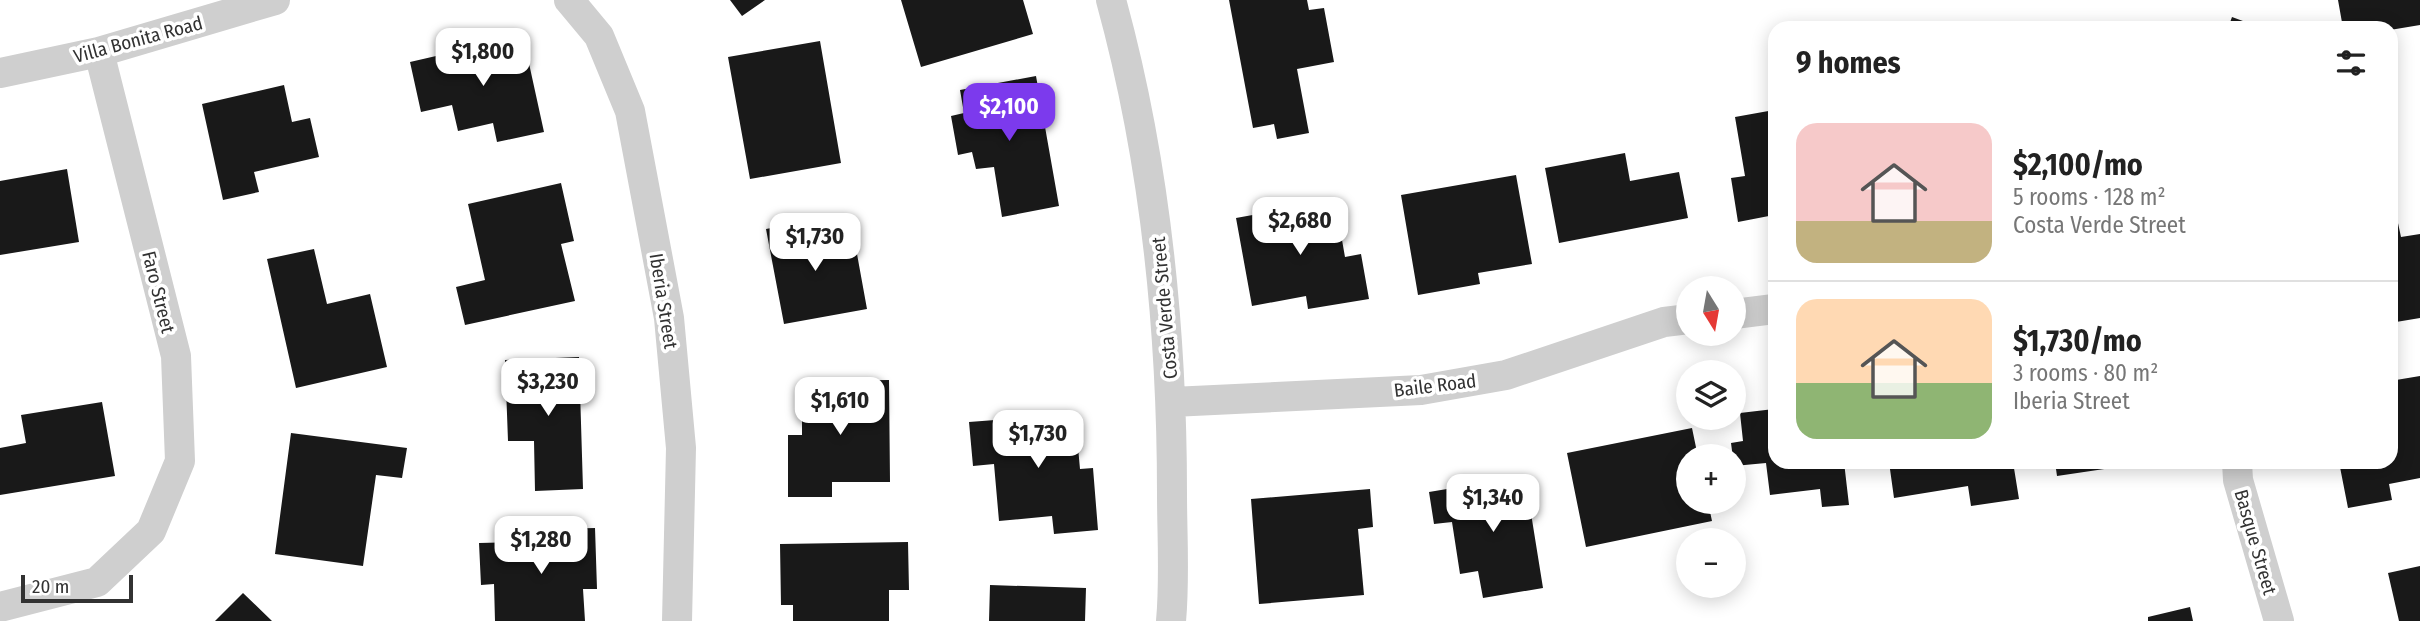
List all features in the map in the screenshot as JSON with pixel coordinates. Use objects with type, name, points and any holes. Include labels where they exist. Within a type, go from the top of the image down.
[{"type":"street","name":"Villa Bonita Road","points":[[0,73],[99,52],[275,0]]},
{"type":"street","name":"Iberia Street","points":[[569,0],[599,36],[629,111],[669,318],[681,448],[677,621]]},
{"type":"street","name":"Costa Verde Street","points":[[1111,0],[1121,36],[1156,219],[1172,402],[1171,621]]},
{"type":"street","name":"Faro Street","points":[[0,607],[97,582],[151,531],[180,461],[176,356],[99,52]]},
{"type":"street","points":[[1746,312],[1768,310]]},
{"type":"street","name":"Baile Road","points":[[1172,402],[1421,390],[1506,375],[1664,322],[1676,321]]},
{"type":"street","name":"Basque Street","points":[[2237,469],[2279,621]]},
{"type":"building","points":[[730,0],[765,0],[742,16]]},
{"type":"building","points":[[901,0],[1023,0],[1033,34],[921,67]]},
{"type":"building","points":[[1229,0],[1307,0],[1309,10],[1324,8],[1334,62],[1297,69],[1309,133],[1277,139],[1274,124],[1253,128]]},
{"type":"building","points":[[2338,0],[2420,0],[2420,25],[2398,29],[2398,21],[2342,21]]},
{"type":"building","points":[[523,36],[544,132],[497,142],[493,123],[458,131],[452,105],[421,112],[410,62]]},
{"type":"building","points":[[820,41],[841,163],[750,179],[728,57]]},
{"type":"building","points":[[1036,76],[1059,206],[1002,217],[994,167],[976,169],[972,152],[958,155],[951,116],[964,113],[960,90]]},
{"type":"building","points":[[284,85],[292,122],[310,118],[319,157],[254,172],[259,192],[223,200],[202,104]]},
{"type":"building","points":[[1768,111],[1768,216],[1738,222],[1731,178],[1745,176],[1735,117]]},
{"type":"building","points":[[1625,153],[1630,181],[1679,172],[1688,218],[1559,243],[1545,168]]},
{"type":"building","points":[[67,169],[79,242],[0,255],[0,181]]},
{"type":"building","points":[[1516,175],[1532,264],[1478,273],[1480,284],[1418,295],[1401,195]]},
{"type":"building","points":[[561,183],[574,241],[561,244],[575,301],[465,325],[456,287],[485,280],[468,204]]},
{"type":"building","points":[[1335,200],[1345,257],[1361,254],[1369,299],[1308,309],[1306,296],[1252,306],[1236,218]]},
{"type":"building","points":[[814,220],[817,239],[853,232],[867,309],[784,324],[766,229]]},
{"type":"building","points":[[2398,223],[2401,237],[2420,234],[2420,318],[2398,322]]},
{"type":"building","points":[[314,249],[327,304],[370,294],[387,367],[296,388],[267,259]]},
{"type":"building","points":[[579,357],[583,489],[535,491],[534,441],[508,441],[505,360]]},
{"type":"building","points":[[2420,376],[2420,478],[2389,484],[2392,500],[2348,508],[2340,469],[2398,469],[2398,380]]},
{"type":"building","points":[[889,380],[890,482],[832,482],[832,497],[788,497],[788,435],[802,435],[802,381]]},
{"type":"building","points":[[102,402],[115,476],[0,495],[0,448],[26,443],[21,415]]},
{"type":"building","points":[[1768,410],[1768,469],[1845,469],[1849,505],[1822,507],[1820,489],[1770,495],[1766,463],[1746,465],[1746,444],[1731,444],[1743,441],[1742,430],[1746,430],[1746,412]]},
{"type":"building","points":[[1075,414],[1080,469],[1093,468],[1098,530],[1054,534],[1052,516],[999,521],[994,464],[973,466],[969,422]]},
{"type":"building","points":[[1692,430],[1695,444],[1676,444],[1676,514],[1711,514],[1712,521],[1586,547],[1567,453]]},
{"type":"building","points":[[291,433],[407,448],[402,478],[376,475],[363,566],[275,554]]},
{"type":"building","points":[[1890,469],[2014,469],[2019,499],[1971,506],[1968,486],[1894,498]]},
{"type":"building","points":[[2056,469],[2104,469],[2057,476]]},
{"type":"building","points":[[1525,476],[1543,588],[1483,598],[1478,571],[1460,574],[1452,522],[1434,524],[1429,492]]},
{"type":"building","points":[[1370,489],[1373,527],[1358,529],[1364,595],[1259,604],[1251,499]]},
{"type":"building","points":[[595,528],[597,589],[583,589],[585,621],[495,621],[494,584],[481,585],[479,543],[554,541],[554,529]]},
{"type":"building","points":[[908,542],[909,590],[889,590],[889,621],[793,621],[793,605],[781,605],[780,544]]},
{"type":"building","points":[[2420,566],[2420,621],[2399,621],[2388,573]]},
{"type":"building","points":[[990,585],[1086,588],[1085,621],[989,621]]},
{"type":"building","points":[[243,593],[272,621],[215,621]]},
{"type":"building","points":[[2190,607],[2193,621],[2148,621],[2148,617]]}]
